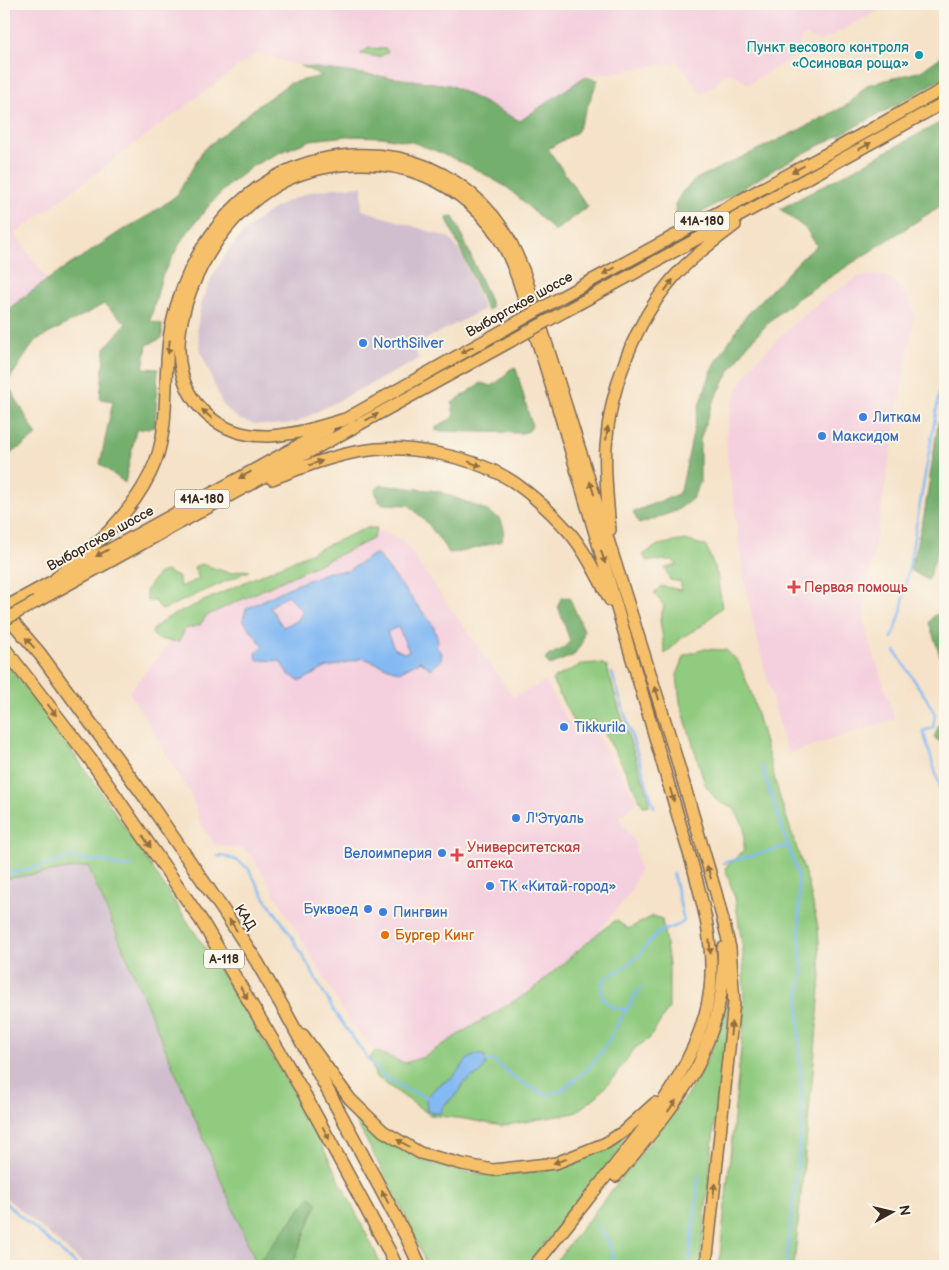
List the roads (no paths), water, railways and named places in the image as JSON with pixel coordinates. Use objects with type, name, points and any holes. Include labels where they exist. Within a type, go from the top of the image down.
[{"type":"highway","name":"КАД","points":[[4,612],[40,654],[150,804],[257,962],[389,1204],[420,1266]]},
{"type":"highway","name":"А-118","points":[[4,648],[90,759],[201,920],[302,1090],[396,1266]]},
{"type":"main road","name":"Выборгское шоссе","points":[[4,620],[55,579],[349,418],[563,296],[945,88]]},
{"type":"main road","name":"Выборгское шоссе","points":[[4,608],[33,598],[237,491],[945,102]]},
{"type":"main road","points":[[55,579],[108,532],[146,482],[160,447],[163,429],[168,346],[181,294],[196,259],[210,236],[232,209],[260,186],[300,165],[326,158],[375,155],[402,159],[441,174],[470,193],[491,213],[504,230],[516,251],[524,272],[674,750],[730,948],[734,1002],[706,1266]]},
{"type":"main road","points":[[349,418],[302,432],[278,436],[246,434],[225,427],[213,420],[195,403],[186,387],[179,358],[180,329],[189,296],[211,251],[233,222],[265,193],[303,174],[328,167],[364,164],[400,168],[431,179],[458,195],[490,226],[503,245],[516,275],[540,348],[702,899],[711,948],[710,988],[701,1027],[673,1086],[616,1164],[534,1266]]},
{"type":"main road","points":[[612,551],[606,484],[606,447],[615,389],[629,350],[651,309],[674,277],[707,246],[761,204]]},
{"type":"main road","points":[[237,491],[331,458],[363,450],[413,450],[442,454],[471,462],[496,472],[515,483],[543,505],[570,533],[589,561],[621,620]]},
{"type":"main road","points":[[542,1266],[673,1105],[697,1068],[713,1031],[722,995],[724,962],[722,919]]},
{"type":"main road","points":[[285,1011],[350,1099],[383,1131],[420,1153],[493,1170],[556,1163],[606,1143],[642,1116],[673,1086]]},
{"type":"water","points":[[376,553],[433,625],[438,641],[436,647],[442,653],[441,660],[431,669],[420,661],[399,672],[363,658],[325,668],[301,681],[288,674],[280,661],[257,660],[256,653],[263,646],[243,620],[246,609],[288,588],[328,572],[347,571]],"holes":[[[287,595],[303,611],[298,620],[283,627],[270,607]],[[398,627],[409,651],[404,653],[394,648],[387,632]]]},
{"type":"water","points":[[475,1055],[484,1055],[486,1065],[480,1074],[462,1084],[460,1091],[444,1105],[441,1113],[427,1111],[426,1099],[436,1087],[453,1077],[468,1059]]},
{"type":"waterway","points":[[892,638],[901,612],[945,361]]},
{"type":"waterway","points":[[895,651],[935,714],[933,728],[923,731],[939,784],[945,827]]},
{"type":"waterway","points":[[612,673],[654,807]]},
{"type":"waterway","points":[[762,767],[798,876],[800,950],[803,969],[799,993],[802,1122],[786,1266]]},
{"type":"waterway","points":[[723,863],[789,846]]},
{"type":"waterway","points":[[218,856],[238,861],[248,868],[265,898],[289,932],[336,1014],[371,1063],[383,1076],[408,1090],[428,1098]]},
{"type":"waterway","points":[[4,875],[73,858],[107,862],[122,867],[133,864]]},
{"type":"waterway","points":[[484,1061],[493,1060],[515,1078],[535,1090],[548,1095],[561,1091],[588,1069],[605,1047],[626,1010],[612,1007],[602,997],[602,986],[605,978],[622,969],[637,957],[659,932],[679,925],[684,921],[673,873]]},
{"type":"waterway","points":[[626,1010],[641,987]]},
{"type":"waterway","points":[[689,1266],[699,1175]]},
{"type":"waterway","points":[[4,1202],[78,1266]]},
{"type":"waterway","points":[[596,1226],[607,1239],[615,1266]]},
{"type":"place","name":"Пункт весового контроля «Осиновая роща»","points":[[919,55]]},
{"type":"place","name":"NorthSilver","points":[[363,343]]},
{"type":"place","name":"Литкам","points":[[863,417]]},
{"type":"place","name":"Максидом","points":[[822,436]]},
{"type":"place","name":"Первая помощь","points":[[794,587]]},
{"type":"place","name":"Tikkurila","points":[[564,727]]},
{"type":"place","name":"Л'Этуаль","points":[[516,818]]},
{"type":"place","name":"Велоимперия","points":[[442,853]]},
{"type":"place","name":"Университетская аптека","points":[[457,855]]},
{"type":"place","name":"ТК «Китай-город»","points":[[490,886]]},
{"type":"place","name":"Буквоед","points":[[368,909]]},
{"type":"place","name":"Пингвин","points":[[383,912]]},
{"type":"place","name":"Бургер Кинг","points":[[385,935]]}]
